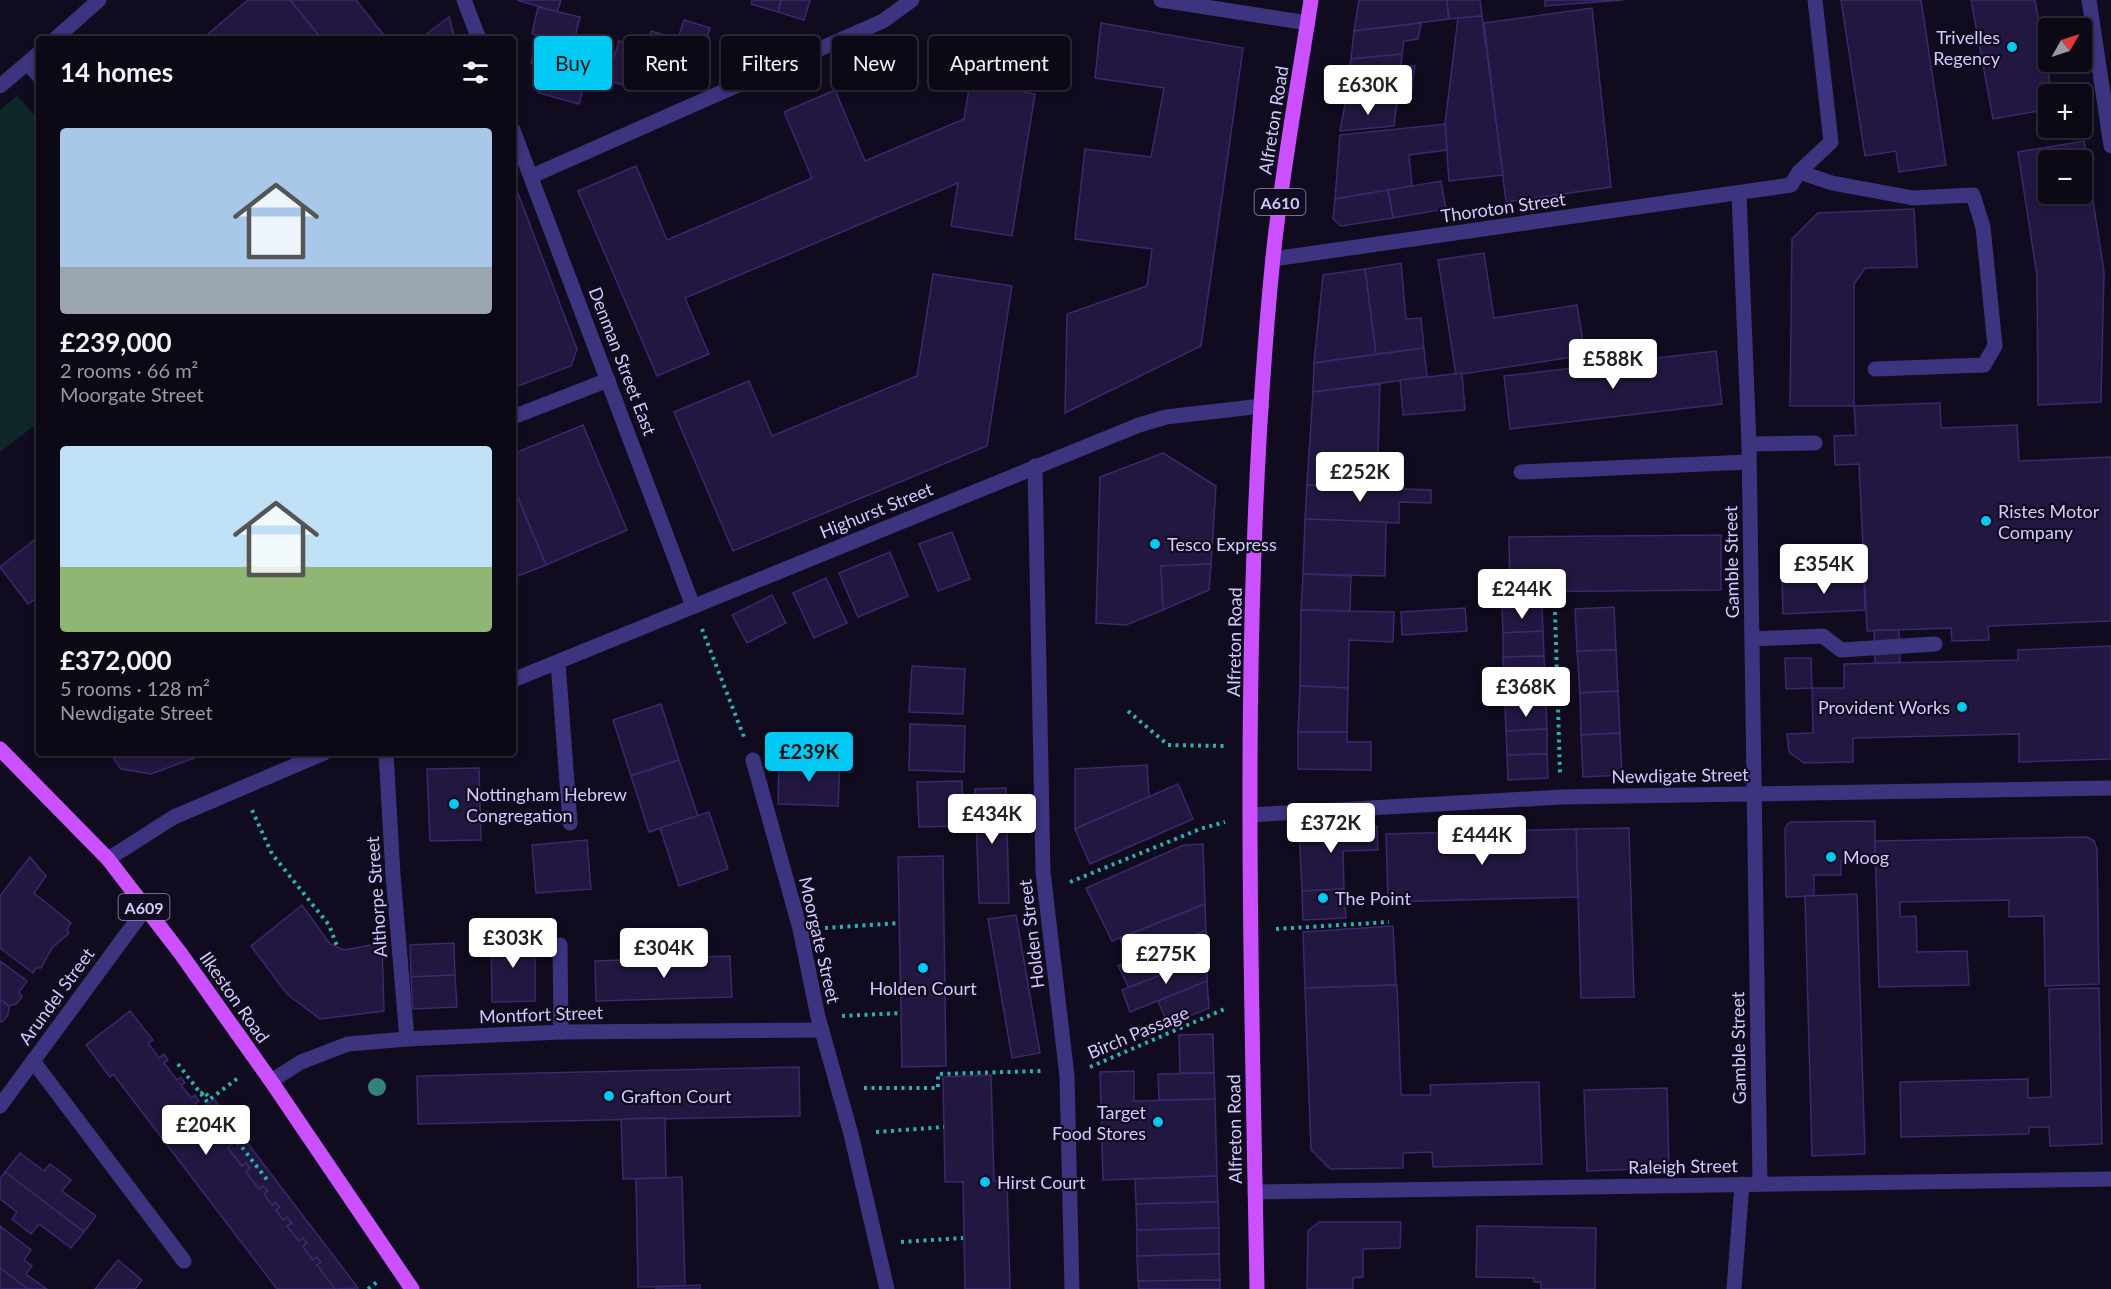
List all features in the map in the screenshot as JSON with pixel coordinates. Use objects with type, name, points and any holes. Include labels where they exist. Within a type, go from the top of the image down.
[{"type":"main road","name":"Alfreton Road","points":[[1257,1289],[1250,930],[1254,596],[1262,406],[1273,259],[1311,0]]},
{"type":"main road","name":"Ilkeston Road","points":[[0,749],[108,859],[181,954],[271,1081],[412,1289]]},
{"type":"street","points":[[58,36],[99,0]]},
{"type":"street","points":[[464,0],[477,36]]},
{"type":"street","points":[[532,176],[883,21],[912,0]]},
{"type":"street","points":[[1161,0],[1308,23]]},
{"type":"street","points":[[1739,194],[1791,185],[1799,172],[1831,142],[1815,0]]},
{"type":"street","points":[[2089,0],[2111,146]]},
{"type":"street","points":[[0,86],[33,59]]},
{"type":"street","name":"Denman Street East","points":[[516,137],[693,606]]},
{"type":"street","points":[[1799,172],[1832,183],[1913,198],[1973,195],[1983,227],[1995,346],[1984,365],[1875,369]]},
{"type":"street","name":"Thoroton Street","points":[[1273,259],[1739,194]]},
{"type":"street","name":"Gamble Street","points":[[1739,194],[1749,444],[1760,1184]]},
{"type":"street","points":[[516,416],[609,380]]},
{"type":"street","name":"Highurst Street","points":[[516,679],[1035,466],[1166,417],[1262,406]]},
{"type":"street","points":[[1749,444],[1815,442]]},
{"type":"street","points":[[1521,472],[1749,462]]},
{"type":"street","name":"Holden Street","points":[[1035,466],[1045,892],[1067,1076],[1072,1289]]},
{"type":"street","points":[[1752,639],[1824,636],[1841,650],[1935,644]]},
{"type":"street","points":[[558,663],[570,823]]},
{"type":"street","points":[[108,859],[174,817],[317,756]]},
{"type":"street","name":"Althorpe Street","points":[[386,756],[393,875],[407,1039]]},
{"type":"street","name":"Moorgate Street","points":[[753,760],[800,930],[820,1024],[851,1134],[886,1289]]},
{"type":"street","name":"Newdigate Street","points":[[1250,815],[1561,797],[2111,788]]},
{"type":"street","name":"Arundel Street","points":[[0,1106],[145,909]]},
{"type":"street","points":[[560,945],[561,1032]]},
{"type":"street","name":"Montfort Street","points":[[271,1081],[301,1062],[348,1044],[561,1032],[820,1024]]},
{"type":"street","points":[[33,1061],[184,1261]]},
{"type":"street","name":"Raleigh Street","points":[[1255,1192],[2111,1179]]},
{"type":"street","points":[[1734,1289],[1742,1184]]},
{"type":"path","points":[[693,606],[753,760]]},
{"type":"path","points":[[1555,612],[1561,797]]},
{"type":"path","points":[[1128,711],[1168,745],[1251,746]]},
{"type":"path","points":[[242,788],[272,854],[329,925],[337,946]]},
{"type":"path","points":[[1045,892],[1200,829],[1250,815]]},
{"type":"path","points":[[1250,930],[1389,922]]},
{"type":"path","points":[[800,930],[899,923]]},
{"type":"path","name":"Birch Passage","points":[[1067,1076],[1197,1023],[1251,996]]},
{"type":"path","points":[[820,1024],[901,1014]]},
{"type":"path","points":[[201,1094],[204,1091],[210,1100],[258,1063]]},
{"type":"path","points":[[178,1064],[268,1181]]},
{"type":"path","points":[[839,1089],[938,1088],[938,1074],[1031,1071]]},
{"type":"path","points":[[851,1134],[944,1127]]},
{"type":"path","points":[[877,1243],[963,1238]]},
{"type":"green space","points":[[17,96],[36,117],[36,424],[0,452],[0,110]]},
{"type":"building","points":[[248,0],[290,0],[320,36],[206,36]]},
{"type":"building","points":[[290,0],[356,0],[385,36],[320,36]]},
{"type":"building","points":[[517,0],[561,0],[557,12]]},
{"type":"building","points":[[752,0],[781,0],[778,12],[751,4]]},
{"type":"building","points":[[781,0],[810,0],[804,20],[778,12]]},
{"type":"building","points":[[1359,0],[1447,0],[1449,19],[1354,31]]},
{"type":"building","points":[[1447,0],[1480,0],[1482,16],[1449,19]]},
{"type":"building","points":[[1545,0],[1623,0],[1545,6]]},
{"type":"building","points":[[1841,0],[1921,0],[1946,165],[1899,172],[1896,151],[1865,156]]},
{"type":"building","name":"Trivelles Regency","points":[[1971,0],[2035,0],[2038,18],[2038,72],[2048,72],[2050,84],[2038,84],[2038,111],[1993,119]]},
{"type":"building","points":[[538,7],[580,17],[575,36],[532,34]]},
{"type":"building","points":[[1592,8],[1611,187],[1506,202],[1484,23]]},
{"type":"building","points":[[1482,16],[1503,175],[1449,181],[1445,124],[1458,18]]},
{"type":"building","points":[[449,17],[454,36],[424,36]]},
{"type":"building","points":[[684,20],[710,28],[708,36],[679,36]]},
{"type":"building","points":[[1101,23],[1243,48],[1201,346],[1065,413],[1067,314],[1147,286],[1152,249],[1075,239],[1085,149],[1151,157],[1164,88],[1095,78]]},
{"type":"building","points":[[1421,23],[1418,39],[1404,41],[1402,54],[1351,59],[1354,31]]},
{"type":"building","points":[[651,31],[668,36],[649,36]]},
{"type":"building","points":[[619,41],[624,42],[624,85],[612,82],[612,64]]},
{"type":"building","points":[[1402,54],[1401,66],[1415,66],[1413,77],[1347,81],[1351,59]]},
{"type":"building","points":[[1413,77],[1412,91],[1398,90],[1397,102],[1345,104],[1347,81]]},
{"type":"building","points":[[540,90],[583,90],[579,104],[539,93]]},
{"type":"building","points":[[835,90],[865,161],[964,119],[969,90],[1011,90],[1035,94],[1012,236],[951,226],[958,183],[685,298],[709,354],[657,376],[578,191],[636,166],[667,240],[812,178],[784,112]]},
{"type":"building","points":[[1397,102],[1394,126],[1340,131],[1345,104]]},
{"type":"building","points":[[1445,124],[1447,150],[1409,155],[1412,186],[1335,199],[1340,135]]},
{"type":"building","points":[[2084,141],[2085,150],[2038,150],[2038,204],[2092,204],[2092,193],[2104,272],[2101,402],[2038,405],[2037,276],[2018,152]]},
{"type":"building","points":[[1441,181],[1446,209],[1393,218],[1388,190]]},
{"type":"building","points":[[516,188],[577,349],[571,366],[516,387]]},
{"type":"building","points":[[1388,190],[1393,218],[1341,226],[1333,219],[1335,199]]},
{"type":"building","points":[[1914,209],[1917,267],[1865,268],[1854,284],[1854,406],[1790,406],[1792,239],[1818,213]]},
{"type":"building","points":[[1484,253],[1494,318],[1577,305],[1585,355],[1456,375],[1438,260]]},
{"type":"building","points":[[1401,263],[1406,319],[1421,318],[1424,348],[1376,354],[1365,269]]},
{"type":"building","points":[[1365,269],[1376,354],[1314,363],[1323,275]]},
{"type":"building","points":[[933,274],[1012,286],[987,446],[733,551],[674,412],[749,381],[772,436],[917,376]]},
{"type":"building","points":[[1424,348],[1427,377],[1313,392],[1314,363]]},
{"type":"building","points":[[1716,351],[1722,404],[1510,429],[1504,376]]},
{"type":"building","points":[[1462,373],[1465,410],[1403,415],[1400,380]]},
{"type":"building","points":[[1380,384],[1377,488],[1307,485],[1313,392]]},
{"type":"building","name":"Ristes Motor Company","points":[[1940,403],[1941,428],[2017,425],[2019,461],[2111,457],[2111,621],[1988,626],[1989,640],[1952,641],[1951,628],[1867,631],[1859,464],[1835,465],[1834,436],[1856,435],[1854,406]]},
{"type":"building","points":[[583,425],[627,530],[546,565],[516,493],[516,453]]},
{"type":"building","name":"Tesco Express","points":[[1163,453],[1216,486],[1211,564],[1161,566],[1163,610],[1126,625],[1096,623],[1100,477]]},
{"type":"building","points":[[1307,485],[1431,490],[1431,503],[1399,502],[1399,523],[1305,519]]},
{"type":"building","points":[[516,493],[546,565],[516,577]]},
{"type":"building","points":[[1305,519],[1386,522],[1385,576],[1303,574]]},
{"type":"building","points":[[952,532],[970,579],[938,591],[919,544]]},
{"type":"building","points":[[1721,535],[1721,590],[1510,592],[1509,537]]},
{"type":"building","points":[[36,538],[36,598],[28,604],[0,567]]},
{"type":"building","points":[[890,552],[908,596],[858,617],[839,573]]},
{"type":"building","points":[[1211,564],[1209,590],[1163,610],[1161,566]]},
{"type":"building","points":[[1303,574],[1351,576],[1350,611],[1301,610]]},
{"type":"building","points":[[1864,576],[1865,610],[1783,614],[1782,581]]},
{"type":"building","points":[[826,578],[847,623],[814,638],[793,593]]},
{"type":"building","points":[[772,595],[786,623],[747,643],[732,615]]},
{"type":"building","points":[[1542,607],[1543,631],[1503,633],[1502,608]]},
{"type":"building","points":[[1614,607],[1616,650],[1577,651],[1575,609]]},
{"type":"building","points":[[1465,608],[1467,631],[1402,635],[1401,612]]},
{"type":"building","points":[[1301,610],[1394,612],[1393,642],[1349,640],[1348,688],[1300,686]]},
{"type":"building","points":[[1874,630],[1899,630],[1900,663],[1875,663]]},
{"type":"building","points":[[1543,631],[1544,656],[1503,657],[1503,633]]},
{"type":"building","name":"Provident Works","points":[[2111,646],[2111,759],[2019,762],[2019,734],[1853,738],[1853,762],[1804,763],[1789,752],[1787,734],[1813,733],[1812,688],[1844,688],[1844,664],[2018,660],[2018,650]]},
{"type":"building","points":[[1616,650],[1618,691],[1580,693],[1577,651]]},
{"type":"building","points":[[1544,656],[1545,680],[1504,682],[1503,657]]},
{"type":"building","points":[[1785,658],[1811,658],[1812,688],[1786,689]]},
{"type":"building","points":[[912,666],[965,669],[963,714],[909,712]]},
{"type":"building","points":[[1545,680],[1546,705],[1505,706],[1504,682]]},
{"type":"building","points":[[1300,686],[1348,688],[1347,732],[1298,732]]},
{"type":"building","points":[[1618,691],[1620,733],[1581,735],[1580,693]]},
{"type":"building","points":[[661,704],[679,760],[631,776],[613,720]]},
{"type":"building","points":[[1546,705],[1547,729],[1506,731],[1505,706]]},
{"type":"building","points":[[910,724],[965,726],[964,772],[909,770]]},
{"type":"building","points":[[1547,729],[1547,754],[1507,755],[1506,731]]},
{"type":"building","points":[[1298,732],[1347,732],[1347,742],[1371,742],[1371,770],[1298,769]]},
{"type":"building","points":[[1620,733],[1622,775],[1583,777],[1581,735]]},
{"type":"building","points":[[1547,754],[1548,778],[1508,780],[1507,755]]},
{"type":"building","points":[[112,756],[200,756],[151,774],[121,769]]},
{"type":"building","points":[[679,760],[698,816],[649,832],[631,776]]},
{"type":"building","points":[[779,760],[840,762],[838,806],[778,804]]},
{"type":"building","points":[[1147,765],[1149,797],[1075,829],[1075,769]]},
{"type":"building","name":"Nottingham Hebrew Congregation","points":[[479,768],[481,840],[430,841],[427,769]]},
{"type":"building","points":[[962,781],[963,826],[919,827],[917,782]]},
{"type":"building","points":[[1178,784],[1193,819],[1090,864],[1075,829]]},
{"type":"building","points":[[1006,788],[1009,903],[979,903],[975,789]]},
{"type":"building","points":[[709,812],[728,869],[679,886],[660,828]]},
{"type":"building","name":"Moog","points":[[1875,821],[1875,861],[1841,861],[1841,875],[1814,875],[1814,896],[1786,897],[1785,829],[1788,824],[1791,822]]},
{"type":"building","points":[[1377,826],[1378,850],[1343,851],[1344,889],[1302,891],[1299,829]]},
{"type":"building","points":[[1629,828],[1634,997],[1581,998],[1576,829]]},
{"type":"building","points":[[1576,829],[1578,897],[1388,902],[1386,834]]},
{"type":"building","points":[[2087,837],[2094,841],[2097,849],[2099,984],[2045,986],[2044,916],[2009,917],[2009,900],[1900,902],[1900,917],[1916,916],[1917,952],[1967,951],[1969,985],[1879,987],[1875,841]]},
{"type":"building","points":[[587,840],[591,889],[536,893],[532,845]]},
{"type":"building","points":[[1203,844],[1205,904],[1112,941],[1086,888],[1184,845]]},
{"type":"building","name":"Holden Court","points":[[943,856],[946,1066],[902,1067],[898,857]]},
{"type":"building","points":[[30,857],[46,876],[34,893],[71,923],[67,929],[69,933],[52,948],[41,968],[36,968],[33,973],[0,948],[0,896]]},
{"type":"building","name":"The Point","points":[[1344,889],[1346,918],[1303,920],[1302,891]]},
{"type":"building","points":[[1857,894],[1865,1154],[1812,1156],[1805,896]]},
{"type":"building","points":[[1205,904],[1206,930],[1129,961],[1120,938]]},
{"type":"building","points":[[302,905],[330,944],[344,950],[382,943],[384,1011],[320,1019],[287,994],[251,946]]},
{"type":"building","points":[[1016,915],[1040,1053],[1012,1058],[988,919]]},
{"type":"building","points":[[1393,926],[1396,985],[1305,988],[1303,932]]},
{"type":"building","points":[[1206,930],[1207,957],[1129,988],[1118,966]]},
{"type":"building","points":[[535,937],[535,1001],[492,1002],[491,938]]},
{"type":"building","points":[[454,943],[455,975],[411,977],[410,945]]},
{"type":"building","points":[[730,956],[732,997],[596,1001],[595,961]]},
{"type":"building","points":[[1207,957],[1207,981],[1130,1012],[1122,990]]},
{"type":"building","points":[[0,961],[27,981],[19,992],[22,997],[16,1004],[9,1006],[0,999]]},
{"type":"building","points":[[455,975],[457,1007],[413,1009],[411,977]]},
{"type":"building","points":[[1207,981],[1209,1008],[1168,1025],[1158,1001]]},
{"type":"building","points":[[1397,985],[1401,1095],[1431,1095],[1430,1085],[1539,1082],[1542,1164],[1433,1167],[1432,1152],[1403,1153],[1403,1168],[1330,1169],[1311,1150],[1305,988]]},
{"type":"building","points":[[2099,988],[2102,1144],[2050,1146],[2049,1127],[2029,1127],[2029,1134],[1901,1137],[1900,1082],[2028,1079],[2028,1098],[2051,1097],[2049,989]]},
{"type":"building","points":[[0,999],[9,1006],[8,1015],[2,1022],[0,1022]]},
{"type":"building","points":[[130,1011],[153,1040],[148,1043],[159,1058],[164,1054],[168,1060],[164,1063],[177,1080],[181,1077],[185,1083],[181,1085],[191,1098],[195,1095],[199,1101],[195,1104],[206,1118],[210,1114],[214,1120],[210,1123],[224,1142],[228,1138],[232,1144],[228,1148],[242,1166],[246,1163],[250,1168],[246,1172],[259,1189],[263,1186],[268,1191],[264,1194],[272,1205],[275,1202],[280,1207],[276,1210],[283,1220],[287,1217],[292,1223],[287,1226],[299,1241],[303,1238],[307,1243],[303,1247],[313,1260],[317,1257],[321,1262],[317,1265],[335,1289],[277,1289],[113,1074],[110,1077],[86,1045]]},
{"type":"building","points":[[1213,1034],[1214,1073],[1180,1073],[1179,1035]]},
{"type":"building","name":"Grafton Court","points":[[799,1067],[800,1116],[418,1124],[417,1076]]},
{"type":"building","name":"Target Food Stores","points":[[1134,1071],[1134,1101],[1215,1099],[1217,1176],[1103,1180],[1100,1072]]},
{"type":"building","points":[[1214,1073],[1215,1099],[1159,1100],[1158,1074]]},
{"type":"building","name":"Hirst Court","points":[[991,1075],[994,1181],[1007,1181],[1010,1289],[965,1289],[963,1182],[945,1182],[943,1077]]},
{"type":"building","points":[[1667,1088],[1669,1168],[1587,1171],[1584,1090]]},
{"type":"building","points":[[214,1099],[358,1288],[335,1289],[317,1265],[321,1262],[317,1257],[313,1260],[303,1247],[307,1243],[303,1238],[299,1241],[287,1226],[292,1223],[287,1217],[283,1220],[276,1210],[280,1207],[275,1202],[272,1205],[264,1194],[268,1191],[263,1186],[259,1189],[246,1172],[250,1168],[246,1163],[242,1166],[228,1148],[232,1144],[228,1138],[224,1142],[210,1123],[214,1120],[210,1114],[206,1118],[199,1110]]},
{"type":"building","points":[[665,1118],[666,1178],[623,1179],[621,1119]]},
{"type":"building","points":[[20,1153],[44,1171],[50,1164],[71,1180],[62,1191],[96,1216],[84,1232],[5,1172]]},
{"type":"building","points":[[5,1172],[84,1232],[71,1248],[39,1224],[31,1234],[12,1219],[17,1212],[0,1199],[0,1179]]},
{"type":"building","points":[[1217,1176],[1218,1202],[1136,1204],[1135,1179]]},
{"type":"building","points":[[682,1177],[685,1286],[638,1287],[636,1179]]},
{"type":"building","points":[[1218,1202],[1219,1228],[1137,1230],[1136,1204]]},
{"type":"building","points":[[1319,1222],[1401,1222],[1400,1248],[1363,1249],[1363,1277],[1353,1278],[1353,1289],[1307,1289],[1308,1231]]},
{"type":"building","points":[[0,1226],[31,1250],[24,1260],[32,1266],[26,1274],[47,1289],[28,1289],[0,1268]]},
{"type":"building","points":[[1477,1226],[1596,1228],[1595,1289],[1541,1289],[1541,1282],[1534,1282],[1534,1278],[1476,1277]]},
{"type":"building","points":[[1219,1228],[1219,1254],[1137,1256],[1137,1230]]},
{"type":"building","points":[[1219,1254],[1220,1280],[1138,1281],[1137,1256]]},
{"type":"building","points":[[118,1260],[142,1280],[135,1289],[95,1289]]},
{"type":"building","points":[[0,1268],[28,1289],[0,1289]]},
{"type":"building","points":[[1220,1280],[1220,1289],[1139,1289],[1138,1281]]},
{"type":"building","points":[[700,1285],[700,1289],[656,1289],[656,1287]]},
{"type":"place","name":"Trivelles Regency","points":[[2012,47]]},
{"type":"place","name":"Ristes Motor Company","points":[[1986,521]]},
{"type":"place","name":"Tesco Express","points":[[1155,544]]},
{"type":"place","name":"Provident Works","points":[[1962,707]]},
{"type":"place","name":"Nottingham Hebrew Congregation","points":[[454,804]]},
{"type":"place","name":"Moog","points":[[1831,857]]},
{"type":"place","name":"The Point","points":[[1323,898]]},
{"type":"place","name":"Holden Court","points":[[923,968]]},
{"type":"place","name":"Grafton Court","points":[[609,1096]]},
{"type":"place","name":"Target Food Stores","points":[[1158,1122]]},
{"type":"place","name":"Hirst Court","points":[[985,1182]]}]
